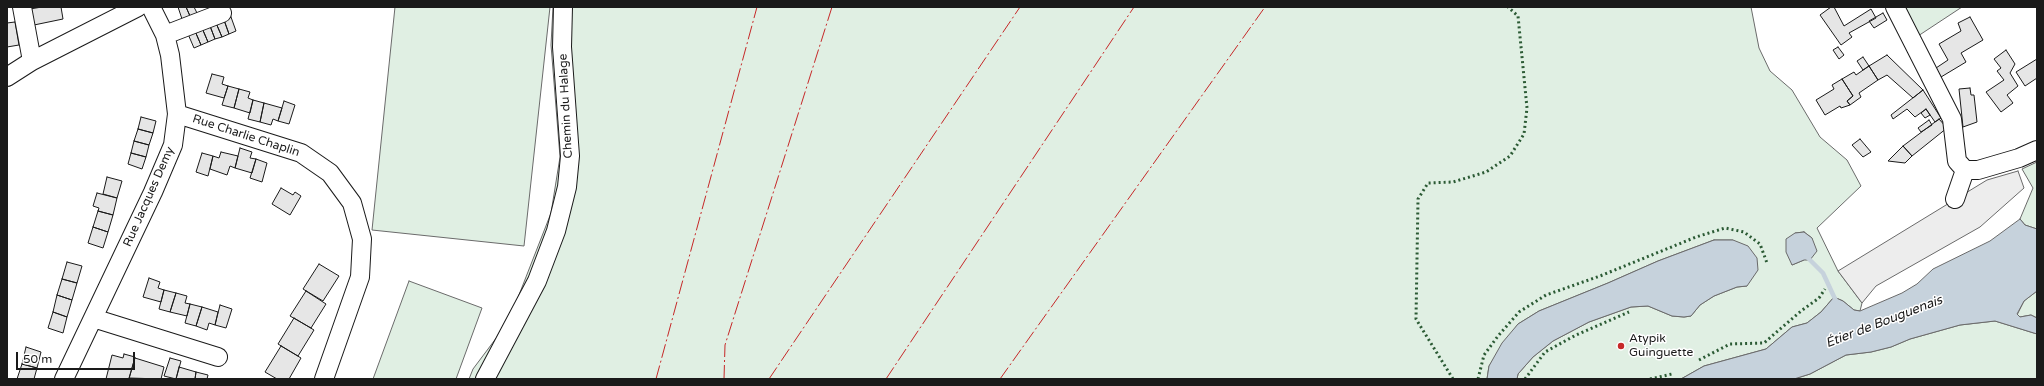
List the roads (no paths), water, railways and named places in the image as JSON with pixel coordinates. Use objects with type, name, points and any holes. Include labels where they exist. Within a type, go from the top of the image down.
[{"type":"street","points":[[22,7],[32,61]]},
{"type":"street","points":[[7,77],[32,61],[138,7]]},
{"type":"street","name":"Rue Jacques Demy","points":[[64,379],[153,192],[173,145],[177,114],[170,55],[165,35],[150,7]]},
{"type":"street","name":"Chemin du Halage","points":[[485,379],[537,281],[556,231],[567,187],[570,156],[562,47],[563,7]]},
{"type":"street","points":[[1895,7],[1952,119],[1957,161],[1965,170],[1978,170],[2019,158],[2037,150]]},
{"type":"street","points":[[165,35],[222,13]]},
{"type":"street","name":"Rue Charlie Chaplin","points":[[177,114],[301,153],[330,173],[352,203],[362,240],[360,277],[324,379]]},
{"type":"street","points":[[1955,199],[1965,170]]},
{"type":"street","points":[[93,318],[218,357]]},
{"type":"water","name":"Étier de Bouguenais","points":[[2020,219],[2025,225],[2037,229],[2037,291],[2024,301],[2017,314],[2020,317],[2031,315],[2037,318],[2037,334],[1995,321],[1960,325],[1910,339],[1891,347],[1871,352],[1846,355],[1810,374],[1794,379],[1681,379],[1704,366],[1766,349],[1792,327],[1807,323],[1821,312],[1834,297],[1843,301],[1854,310],[1860,311],[1902,293],[1917,284],[1933,269],[1990,241]]},
{"type":"water","points":[[1804,232],[1812,238],[1817,251],[1810,260],[1804,260],[1792,265],[1786,252],[1786,239],[1795,233]]},
{"type":"water","points":[[1714,240],[1733,240],[1748,246],[1757,258],[1758,270],[1747,286],[1737,287],[1714,296],[1700,305],[1691,316],[1672,316],[1648,306],[1631,307],[1589,322],[1553,341],[1533,357],[1518,374],[1517,379],[1487,379],[1489,366],[1502,343],[1518,324],[1539,311],[1658,261]]},
{"type":"waterway","points":[[1806,256],[1823,273],[1836,301]]},
{"type":"place","name":"Atypik Guinguette","points":[[1621,346]]}]
